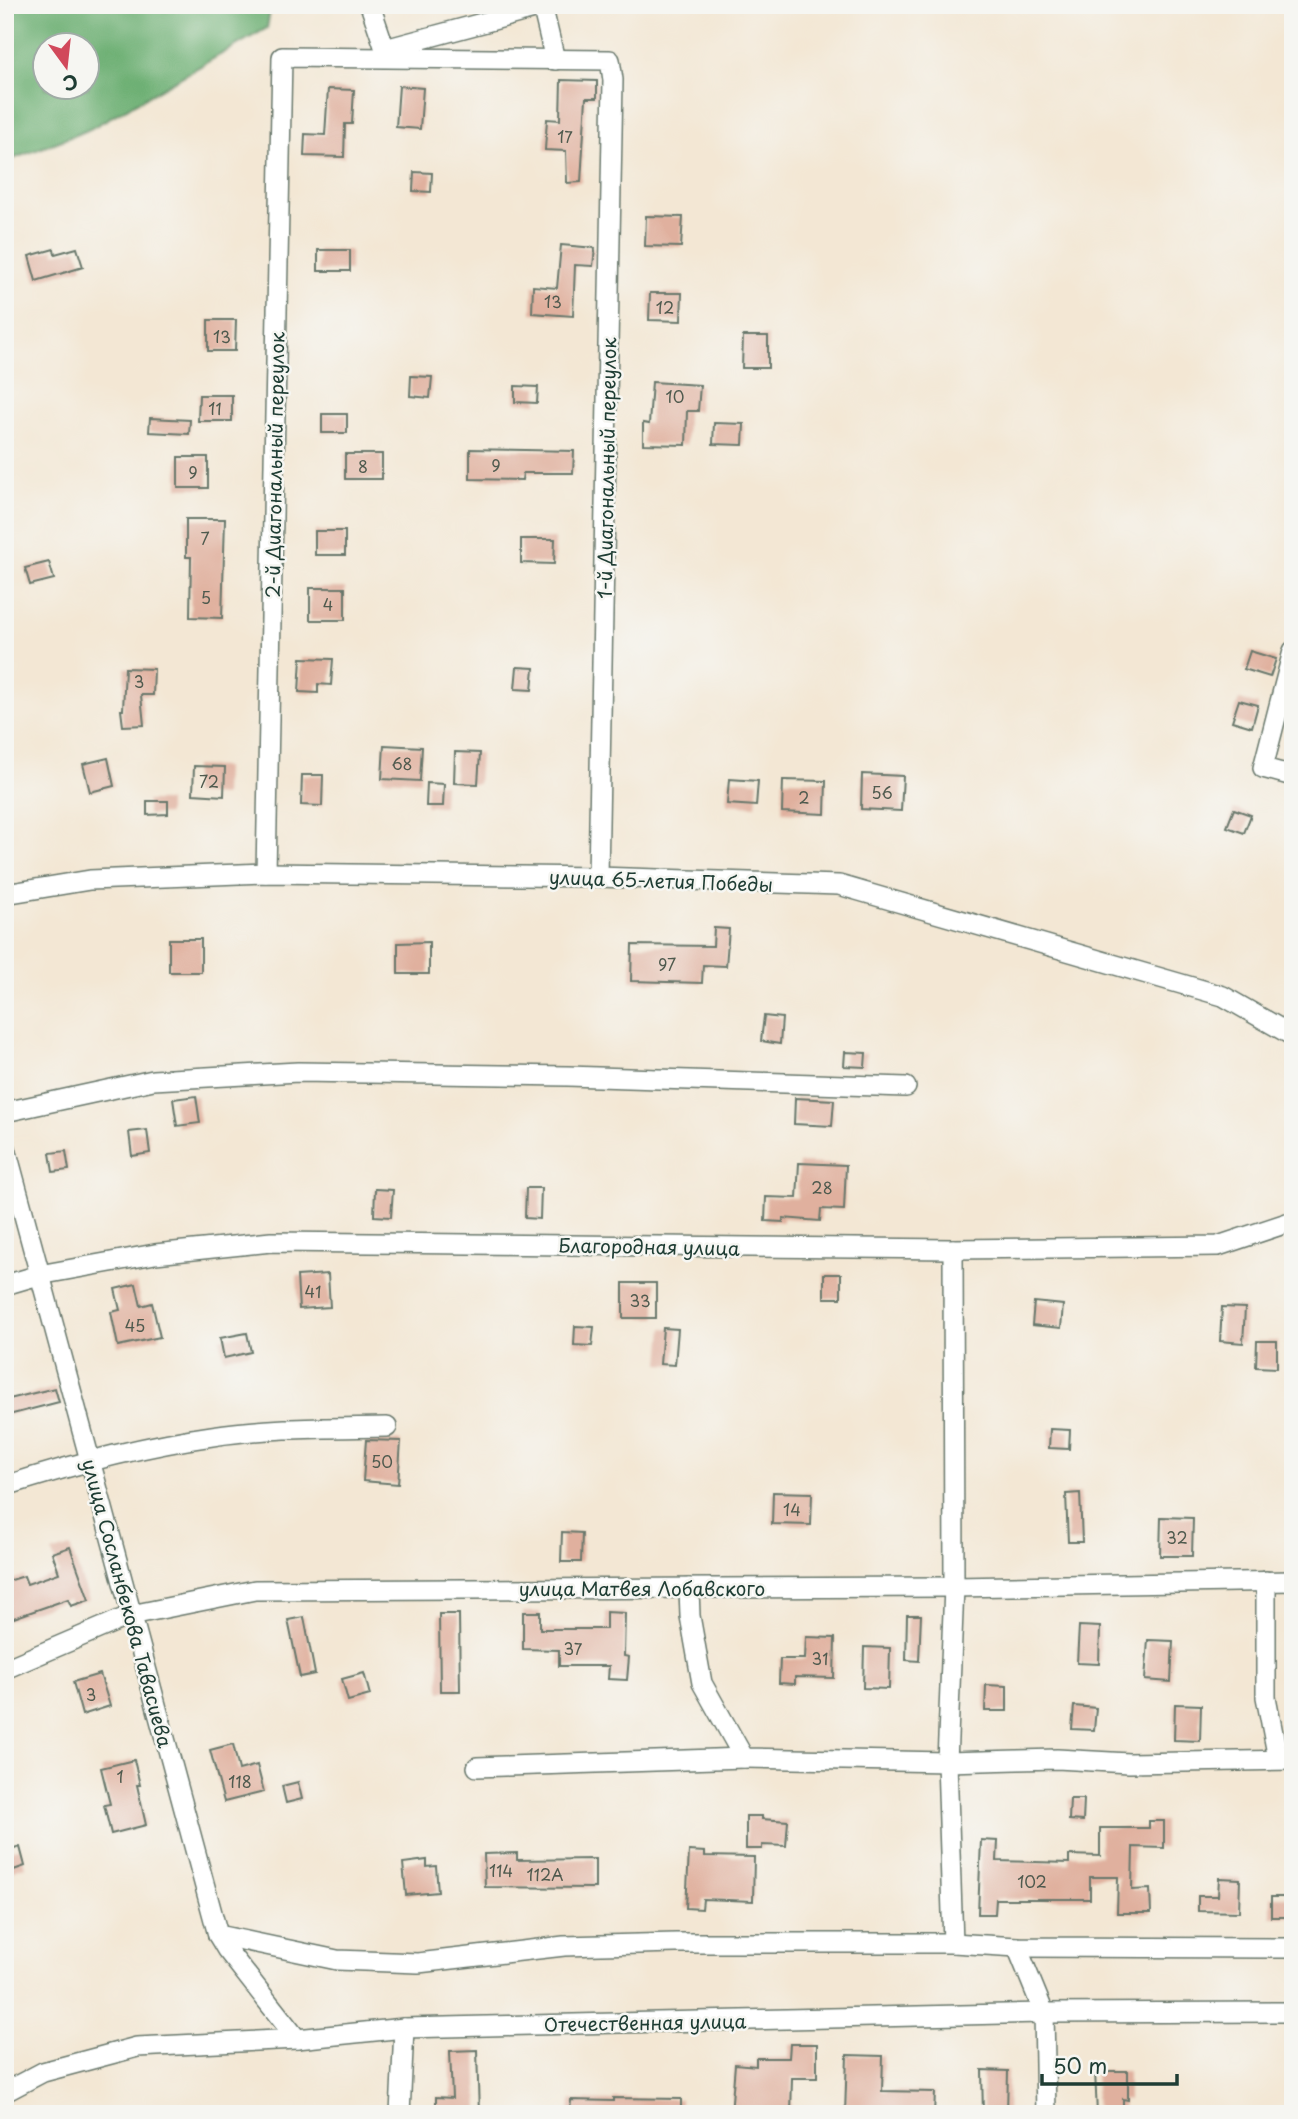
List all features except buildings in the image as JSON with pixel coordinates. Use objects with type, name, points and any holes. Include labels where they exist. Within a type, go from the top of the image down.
[{"type":"street","points":[[370,5],[385,48],[545,6],[555,60]]},
{"type":"street","name":"2-й Диагональный переулок","points":[[266,873],[282,57],[555,60]]},
{"type":"street","name":"1-й Диагональный переулок","points":[[555,60],[610,60],[612,94],[598,877]]},
{"type":"street","points":[[1293,651],[1263,768],[1293,776]]},
{"type":"street","name":"улица 65-летия Победы","points":[[5,894],[90,880],[266,873],[598,877],[839,886],[1223,996],[1293,1036]]},
{"type":"street","points":[[5,1112],[153,1080],[298,1072],[568,1076],[906,1087]]},
{"type":"street","name":"улица Сосланбекова Тавасиева","points":[[5,1145],[218,1935],[297,2039]]},
{"type":"street","name":"Благородная улица","points":[[5,1285],[39,1275],[155,1254],[271,1242],[953,1250],[1217,1246],[1293,1221]]},
{"type":"street","points":[[953,1250],[954,1587],[947,1762],[953,1943]]},
{"type":"street","points":[[5,1486],[90,1459],[215,1435],[317,1428],[387,1427]]},
{"type":"street","points":[[477,1767],[744,1758],[947,1762],[1057,1759],[1129,1763],[1285,1760],[1266,1697],[1266,1581]]},
{"type":"street","name":"улица Матвея Лобавского","points":[[5,1669],[131,1615],[255,1590],[954,1587],[1293,1581]]},
{"type":"street","points":[[689,1588],[690,1616],[702,1683],[744,1758]]},
{"type":"street","points":[[218,1935],[337,1960],[418,1963],[564,1946],[676,1943],[953,1943],[1017,1947],[1293,1948]]},
{"type":"street","points":[[1017,1947],[1044,2013],[1046,2114]]},
{"type":"street","name":"Отечественная улица","points":[[5,2092],[43,2072],[137,2048],[297,2039],[404,2028],[1044,2013],[1293,2012]]},
{"type":"street","points":[[400,2114],[404,2028]]},
{"type":"green space","points":[[5,5],[271,5],[267,28],[88,130],[5,162]]}]
